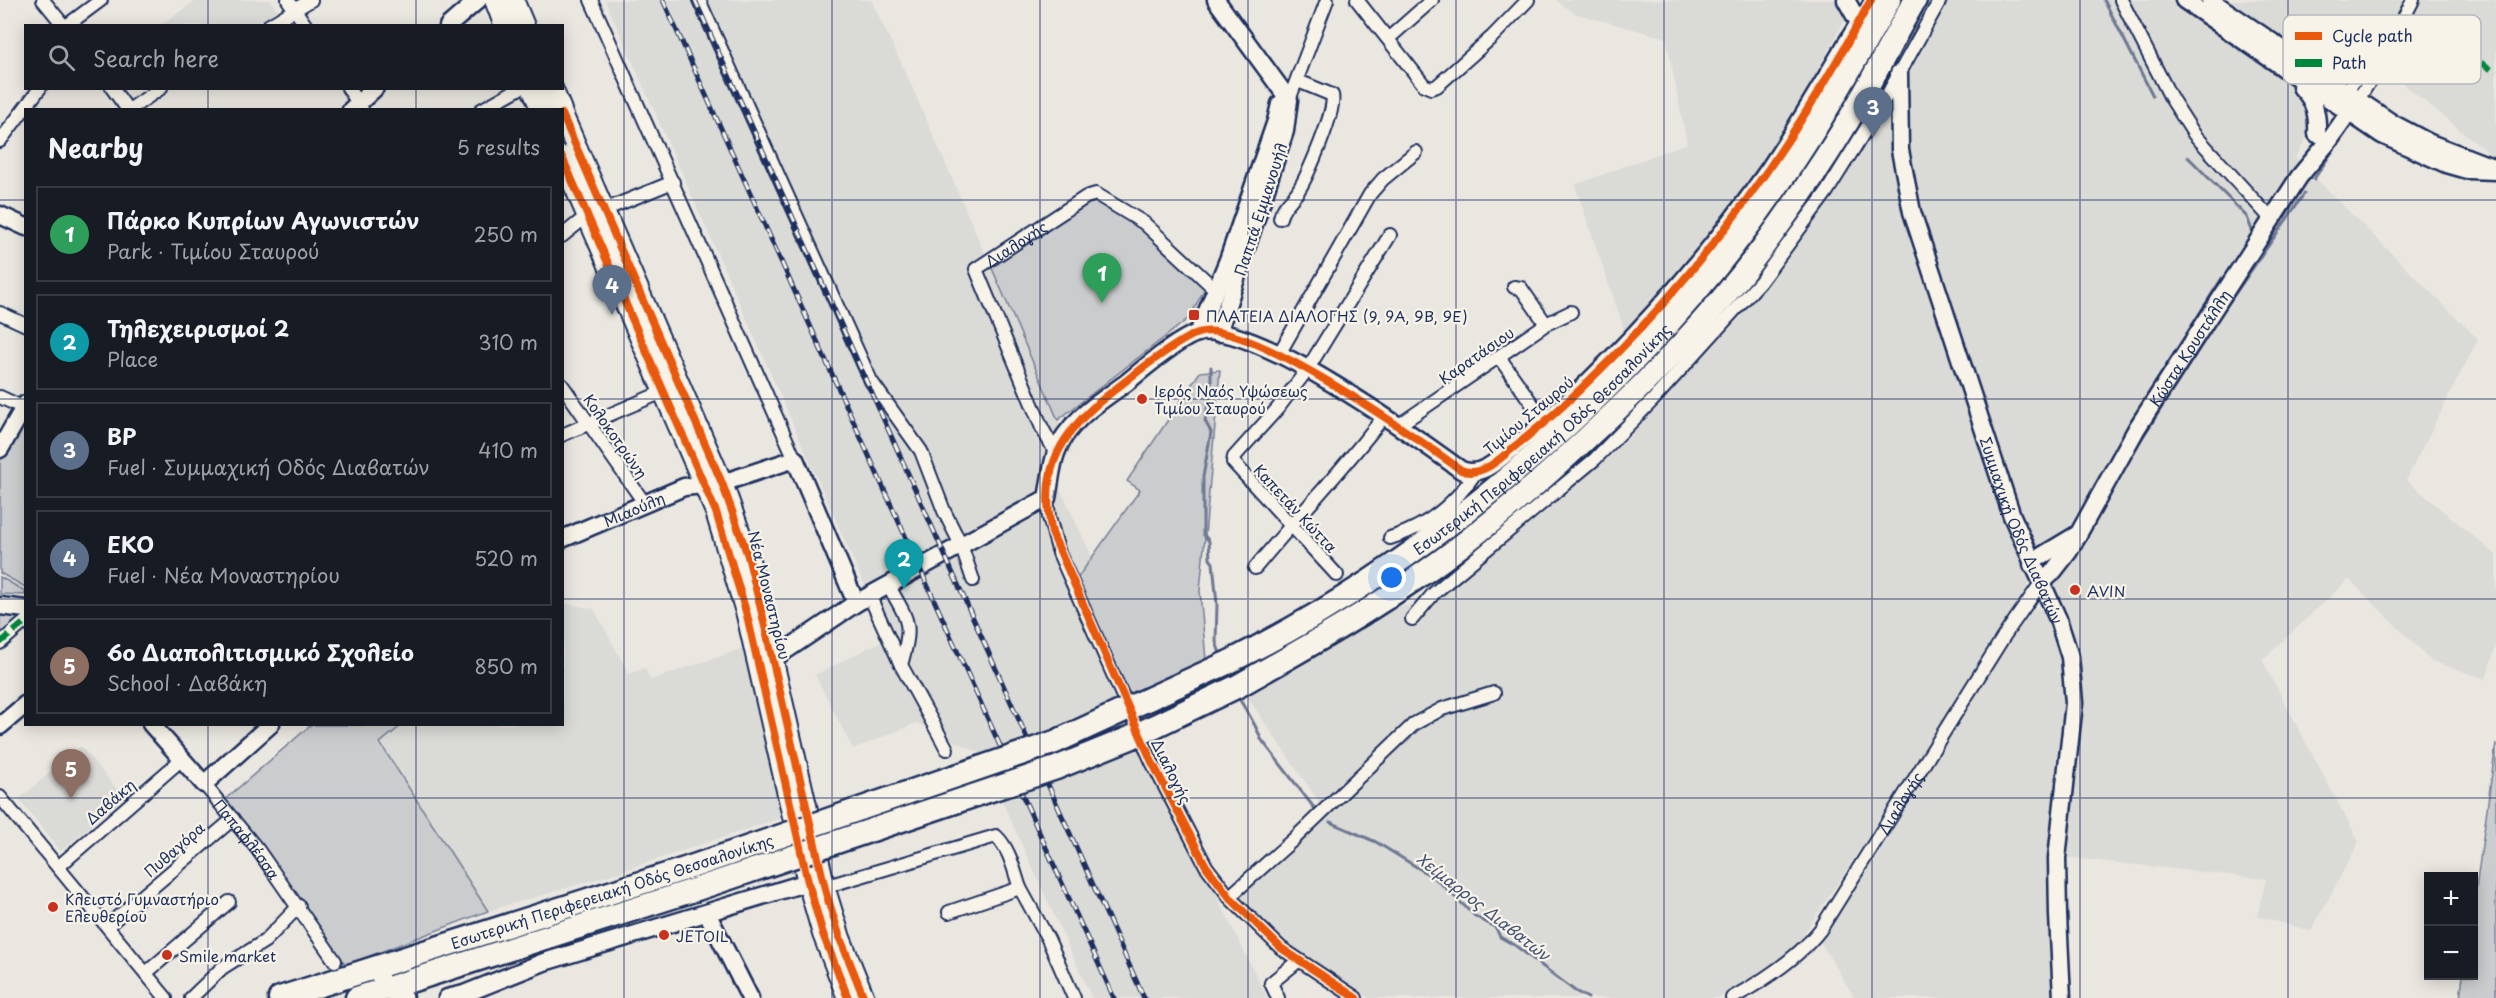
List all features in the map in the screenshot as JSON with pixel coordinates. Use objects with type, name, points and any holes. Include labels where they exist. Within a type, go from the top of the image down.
[{"type":"highway","name":"Εσωτερική Περιφερειακή Οδός Θεσσαλονίκης","points":[[280,998],[688,868],[1056,742],[1259,647],[1362,586],[1457,518],[1557,435],[1638,356],[1698,289],[1785,176],[1854,63],[1889,0]]},
{"type":"highway","name":"Εσωτερική Περιφερειακή Οδός Θεσσαλονίκης","points":[[357,998],[423,988],[694,890],[1056,768],[1130,738],[1238,686],[1403,587],[1539,482],[1653,375],[1713,309],[1762,248],[1812,177],[1859,103],[1915,0]]},
{"type":"main road","points":[[495,0],[504,24]]},
{"type":"main road","points":[[513,0],[523,24]]},
{"type":"main road","points":[[533,90],[541,108]]},
{"type":"main road","points":[[553,90],[560,108]]},
{"type":"main road","name":"Νέα Μοναστηρίου","points":[[564,120],[596,212],[665,391],[714,484],[816,884],[864,998]]},
{"type":"main road","name":"Νέα Μοναστηρίου","points":[[564,161],[596,212],[714,484],[748,556],[773,659],[816,884],[823,934],[848,998]]},
{"type":"street","points":[[43,0],[63,24]]},
{"type":"street","points":[[68,24],[101,0]]},
{"type":"street","points":[[270,24],[292,5],[311,0]]},
{"type":"street","points":[[450,24],[478,0]]},
{"type":"street","points":[[591,0],[795,459],[863,599],[947,750]]},
{"type":"street","points":[[699,0],[861,359],[888,406],[921,451],[944,511],[961,545],[973,580]]},
{"type":"street","points":[[1216,0],[1289,100]]},
{"type":"street","points":[[1289,100],[1327,0]]},
{"type":"street","points":[[1389,38],[1432,0]]},
{"type":"street","points":[[1362,2],[1424,84],[1431,88],[1437,86],[1492,38],[1528,0]]},
{"type":"street","points":[[1846,0],[1859,22]]},
{"type":"street","points":[[1859,22],[1871,0]]},
{"type":"street","points":[[1412,619],[1434,593],[1595,459],[1652,401],[1760,282],[1826,193],[1899,73],[1940,0]]},
{"type":"street","points":[[2121,0],[2170,98],[2194,134],[2272,220]]},
{"type":"street","points":[[2184,0],[2283,66]]},
{"type":"street","points":[[2210,0],[2283,55]]},
{"type":"street","name":"Κώστα Κρυστάλλη","points":[[2405,15],[2413,0]]},
{"type":"street","points":[[292,5],[305,24]]},
{"type":"street","name":"Τιμίου Σταυρού","points":[[1198,333],[1218,333],[1246,340],[1279,354],[1399,425],[1461,470],[1476,472],[1483,470],[1545,422],[1585,385],[1653,317],[1706,254],[1770,168],[1859,22]]},
{"type":"street","points":[[2277,63],[2283,69]]},
{"type":"street","name":"Συμμαχική Οδός Διαβατών","points":[[1899,73],[1900,150],[1912,212],[2012,516],[2068,647],[2074,684],[2057,858],[2062,998]]},
{"type":"street","points":[[1280,218],[1282,211],[1301,186],[1322,140],[1334,103],[1332,95],[1298,81]]},
{"type":"street","points":[[2297,84],[2312,99],[2318,119],[2317,134]]},
{"type":"street","points":[[2314,84],[2347,103]]},
{"type":"street","points":[[2322,84],[2347,103],[2382,135],[2425,156],[2467,170],[2496,170]]},
{"type":"street","name":"Κώστα Κρυστάλλη","points":[[2041,583],[2069,551],[2137,428],[2307,165],[2329,141],[2356,84]]},
{"type":"street","name":"Παππά Εμμανουήλ","points":[[1198,333],[1216,290],[1276,121],[1280,102],[1279,85]]},
{"type":"street","points":[[25,108],[38,90]]},
{"type":"street","points":[[113,90],[127,108]]},
{"type":"street","points":[[131,108],[158,90]]},
{"type":"street","points":[[349,90],[357,107],[373,90]]},
{"type":"street","points":[[485,108],[516,90]]},
{"type":"street","name":"Παππά Εμμανουήλ","points":[[1218,333],[1285,131],[1289,100]]},
{"type":"street","name":"Κώστα Κρυστάλλη","points":[[2307,165],[2317,134],[2347,103]]},
{"type":"street","points":[[0,141],[24,109]]},
{"type":"street","points":[[1279,354],[1370,194],[1383,179],[1416,152]]},
{"type":"street","points":[[564,235],[596,212],[673,182]]},
{"type":"street","name":"Διαλογής","points":[[1056,453],[1042,428],[976,269],[1086,197],[1096,194],[1144,223],[1216,290]]},
{"type":"street","points":[[0,215],[24,223]]},
{"type":"street","points":[[1307,370],[1390,235]]},
{"type":"street","points":[[1514,287],[1521,288],[1546,324]]},
{"type":"street","name":"Καρατάσιου","points":[[1399,425],[1546,324],[1571,312]]},
{"type":"street","points":[[0,313],[24,324]]},
{"type":"street","points":[[773,659],[863,599],[1047,498],[1056,453],[1070,430],[1096,405],[1179,344],[1198,333]]},
{"type":"street","points":[[1499,357],[1545,422]]},
{"type":"street","name":"Καπετάν Κώττα","points":[[1307,370],[1278,408],[1234,457],[1233,462],[1337,575]]},
{"type":"street","name":"Κολοκοτρώνη","points":[[564,388],[645,504]]},
{"type":"street","points":[[564,434],[665,391]]},
{"type":"street","points":[[0,397],[24,407]]},
{"type":"street","points":[[0,449],[24,409]]},
{"type":"street","points":[[1255,568],[1355,455],[1384,416]]},
{"type":"street","name":"Μιαούλη","points":[[564,537],[686,486],[714,484],[795,459]]},
{"type":"street","points":[[1390,538],[1413,531],[1425,524],[1462,493],[1476,472]]},
{"type":"street","name":"Διαλογής","points":[[1047,498],[1049,517],[1059,553],[1148,752],[1195,848],[1229,897],[1281,948],[1356,998]]},
{"type":"street","name":"Κώστα Κρυστάλλη","points":[[2032,565],[2038,558],[2078,534]]},
{"type":"street","name":"Διαλογής","points":[[1732,998],[1786,962],[1810,943],[1820,930],[2004,636],[2041,583]]},
{"type":"street","points":[[888,585],[906,616],[908,627],[909,637],[901,665]]},
{"type":"street","points":[[0,606],[24,609]]},
{"type":"street","points":[[0,643],[24,623]]},
{"type":"street","points":[[1229,897],[1295,838],[1414,724],[1442,709],[1494,693]]},
{"type":"street","points":[[0,726],[24,706]]},
{"type":"street","name":"Παπαφλέσσα","points":[[153,726],[233,819],[298,906],[335,961]]},
{"type":"street","points":[[204,784],[269,726]]},
{"type":"street","name":"Δαβάκη","points":[[58,867],[182,759]]},
{"type":"street","points":[[0,797],[166,998]]},
{"type":"street","name":"Πυθαγόρα","points":[[107,927],[233,819]]},
{"type":"street","points":[[447,998],[464,994],[544,962],[707,913],[996,836],[1002,841],[1020,888],[1048,939],[1074,998]]},
{"type":"street","points":[[950,912],[1020,888]]},
{"type":"street","points":[[146,973],[229,902]]},
{"type":"street","points":[[192,998],[222,968],[265,941],[298,906]]},
{"type":"street","points":[[707,913],[750,998]]},
{"type":"street","points":[[1278,998],[1271,983],[1298,961]]},
{"type":"street","points":[[376,969],[395,994]]},
{"type":"shaded area","points":[[197,0],[270,0],[278,11],[256,24],[161,24]]},
{"type":"shaded area","points":[[605,0],[871,0],[905,71],[1072,453],[1049,465],[1113,602],[1120,699],[1267,998],[1092,998],[980,753],[917,723],[853,749],[815,675],[888,638]]},
{"type":"shaded area","points":[[1556,0],[1837,0],[1846,18],[1788,124],[1745,189],[1705,242],[1625,332],[1575,185],[1687,143],[1666,38],[1574,13]]},
{"type":"shaded area","points":[[1944,0],[2496,0],[2496,159],[2403,84],[2481,84],[2481,15],[2283,15],[2283,84],[2338,84],[2295,158],[2478,339],[2406,480],[2496,555],[2496,645],[2486,679],[2432,661],[2349,579],[2262,660],[2359,842],[2311,931],[2257,916],[2266,879],[2063,857],[2082,703],[2073,628],[2006,486],[1917,202],[1907,146],[1907,71]]},
{"type":"shaded area","points":[[1885,109],[1893,110],[1894,166],[1913,249],[2007,528],[2030,578],[2026,590],[1854,859],[1792,951],[1760,975],[1718,998],[1369,998],[1327,973],[1279,938],[1237,899],[1328,815],[1245,694],[1392,608],[1431,602],[1544,513],[1609,457],[1747,310],[1779,271],[1813,223],[1835,181]]},
{"type":"shaded area","points":[[1097,197],[1153,236],[1205,288],[1189,318],[1058,420],[991,266]]},
{"type":"shaded area","points":[[1220,370],[1200,591],[1206,660],[1123,698],[1071,587],[1140,490],[1127,481],[1200,372]]},
{"type":"shaded area","points":[[24,415],[24,586],[0,573],[0,459]]},
{"type":"shaded area","points":[[0,577],[24,590],[24,595],[0,594]]},
{"type":"shaded area","points":[[564,603],[594,609],[629,674],[645,668],[650,680],[747,647],[784,817],[607,876],[488,911],[380,742],[401,726],[564,726]]},
{"type":"shaded area","points":[[2037,608],[2049,613],[2062,656],[2066,698],[2055,998],[1855,998],[1819,940],[2028,612]]},
{"type":"shaded area","points":[[0,613],[24,615],[24,616],[0,638]]},
{"type":"shaded area","points":[[310,726],[401,726],[380,743],[488,911],[346,965],[261,844],[223,801]]},
{"type":"shaded area","points":[[2496,744],[2496,998],[2460,998],[2462,980],[2478,980],[2478,874]]},
{"type":"shaded area","points":[[81,746],[124,798],[61,851],[19,799]]},
{"type":"waterway","points":[[2104,0],[2153,96]]},
{"type":"waterway","points":[[2314,179],[2338,143]]},
{"type":"waterway","points":[[2188,157],[2247,217],[2253,233]]},
{"type":"waterway","points":[[2219,317],[2304,194]]},
{"type":"waterway","points":[[2144,401],[2222,278]]},
{"type":"waterway","points":[[2130,457],[2210,332]]},
{"type":"waterway","name":"Χείμαρρος Διαβατών","points":[[1211,367],[1211,388],[1205,421],[1211,432],[1203,477],[1203,534],[1209,541],[1210,559],[1213,563],[1217,604],[1216,642],[1221,656]]},
{"type":"waterway","name":"Χείμαρρος Διαβατών","points":[[1237,695],[1261,739],[1315,809]]},
{"type":"waterway","name":"Χείμαρρος Διαβατών","points":[[1330,822],[1376,842],[1436,879],[1475,916],[1496,928],[1500,937],[1588,998]]},
{"type":"railway","points":[[663,0],[1114,998]]},
{"type":"railway","points":[[695,0],[1144,998]]},
{"type":"marked path","points":[[2481,63],[2496,73]]},
{"type":"marked path","points":[[0,643],[24,623]]},
{"type":"cycle path","points":[[1356,998],[1281,948],[1231,899],[1206,866],[1152,762],[1052,533],[1048,494],[1054,461],[1061,446],[1097,404],[1161,355],[1198,333],[1221,333],[1253,343],[1291,361],[1372,409],[1461,470],[1469,472],[1485,469],[1532,433],[1579,391],[1651,317],[1687,275],[1755,188],[1786,142],[1816,96],[1871,0]]},
{"type":"cycle path","points":[[564,119],[722,483],[748,556],[826,893],[840,938],[864,998]]},
{"type":"cycle path","points":[[564,162],[716,512],[747,615],[808,882],[823,934],[848,998]]},
{"type":"place","name":"BP","points":[[1873,137]]},
{"type":"place","name":"Πάρκο Κυπρίων Αγωνιστών","points":[[1102,303]]},
{"type":"place","name":"EKO","points":[[612,315]]},
{"type":"place","name":"ΠΛΑΤΕΙΑ ΔΙΑΛΟΓΗΣ (9, 9Α, 9Β, 9Ε)","points":[[1194,315]]},
{"type":"place","name":"Ιερός Ναός Υψώσεως Τιμίου Σταυρού","points":[[1142,399]]},
{"type":"place","name":"Τηλεχειρισμοί 2","points":[[904,589]]},
{"type":"place","name":"AVIN","points":[[2075,590]]},
{"type":"place","name":"6ο Διαπολιτισμικό Σχολείο","points":[[71,799]]},
{"type":"place","name":"Κλειστό Γυμναστήριο Ελευθερίου","points":[[53,907]]},
{"type":"place","name":"JETOIL","points":[[664,935]]},
{"type":"place","name":"Smile market","points":[[167,955]]}]
